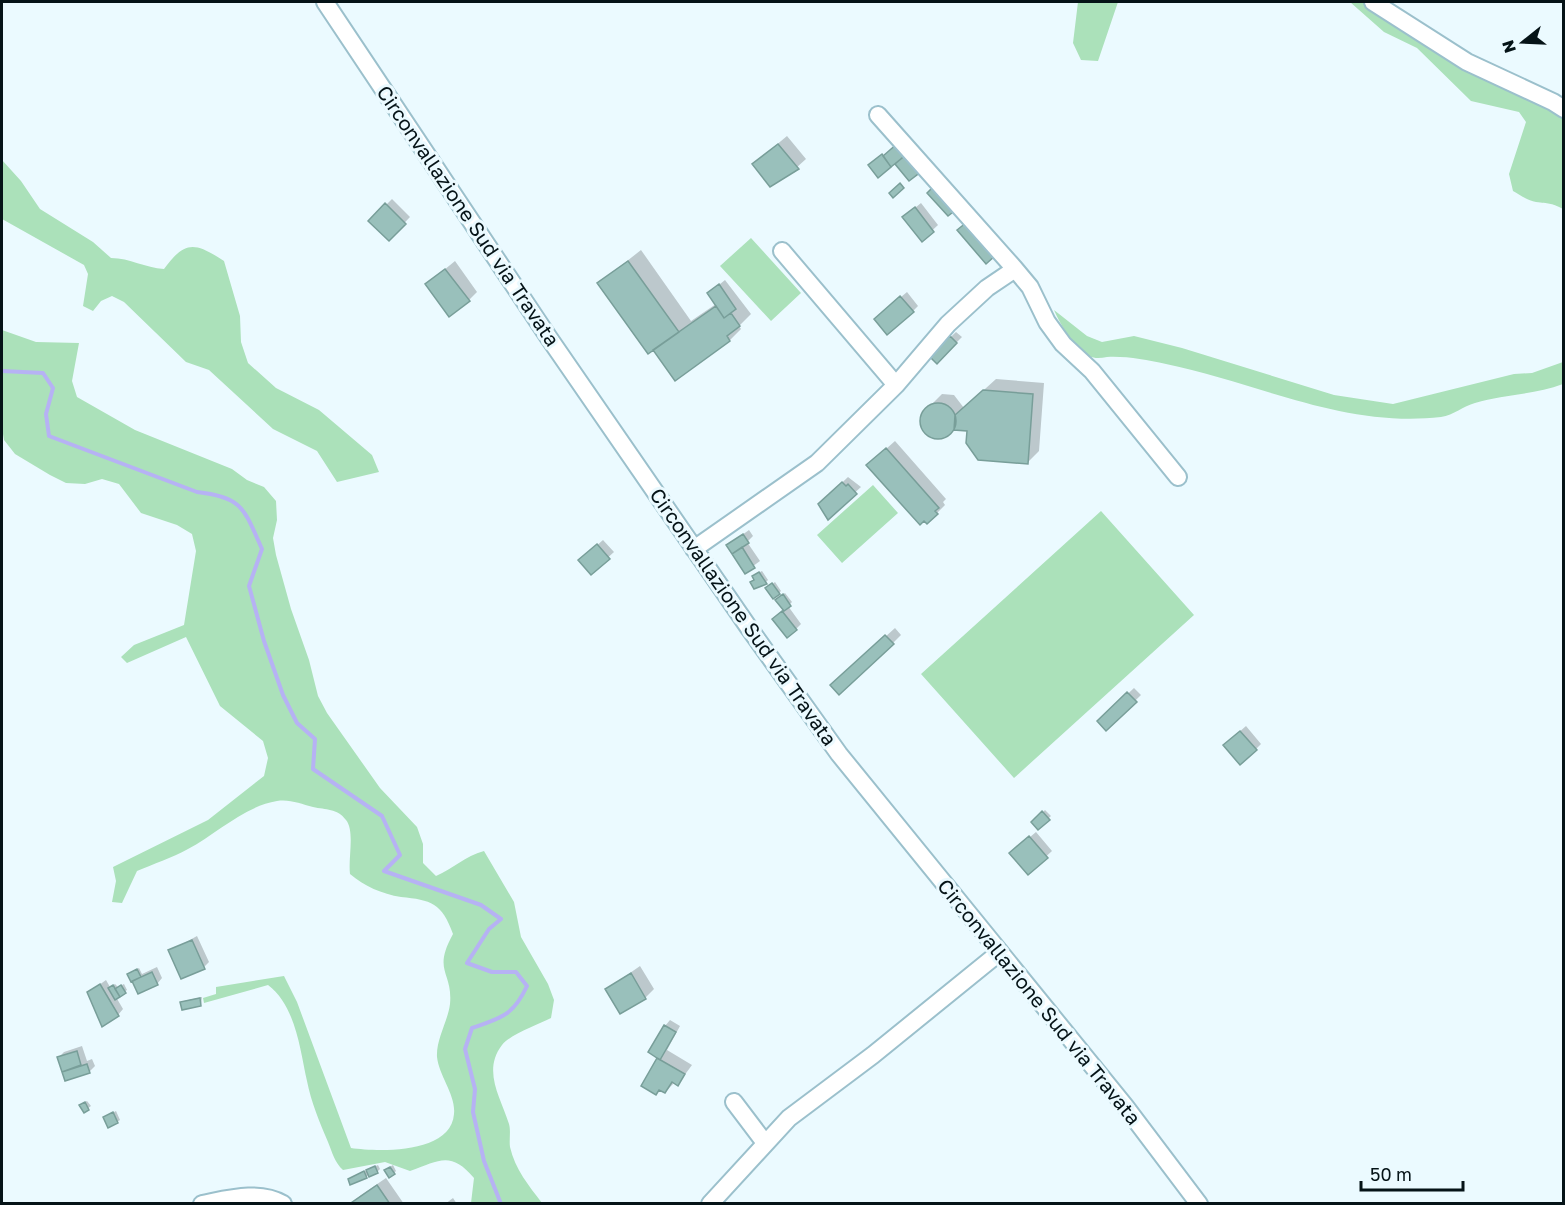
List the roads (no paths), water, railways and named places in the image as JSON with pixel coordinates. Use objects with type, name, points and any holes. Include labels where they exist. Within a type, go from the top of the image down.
[{"type":"street","name":"Circonvallazione Sud via Travata","points":[[325,2],[434,169],[694,549],[839,754],[1125,1106],[1199,1203]]},
{"type":"street","points":[[1373,2],[1467,62],[1553,102],[1563,109]]},
{"type":"street","points":[[878,115],[1030,287],[1047,322],[1063,344],[1092,370],[1178,477]]},
{"type":"street","points":[[782,251],[896,385]]},
{"type":"street","points":[[694,549],[817,463],[896,385],[948,324],[987,288],[1015,269]]},
{"type":"street","points":[[710,1203],[789,1118],[1000,952]]},
{"type":"street","points":[[734,1102],[765,1143]]},
{"type":"street","points":[[202,1203],[258,1196],[274,1198],[284,1203]]},
{"type":"waterway","points":[[2,371],[43,373],[53,388],[46,414],[49,436],[197,492],[224,497],[240,507],[251,524],[262,549],[249,586],[264,641],[283,695],[297,723],[315,739],[313,769],[382,816],[400,855],[384,871],[481,905],[501,919],[489,929],[467,963],[492,972],[516,972],[527,986],[511,1010],[472,1028],[465,1049],[475,1089],[473,1112],[484,1161],[501,1204]]}]
